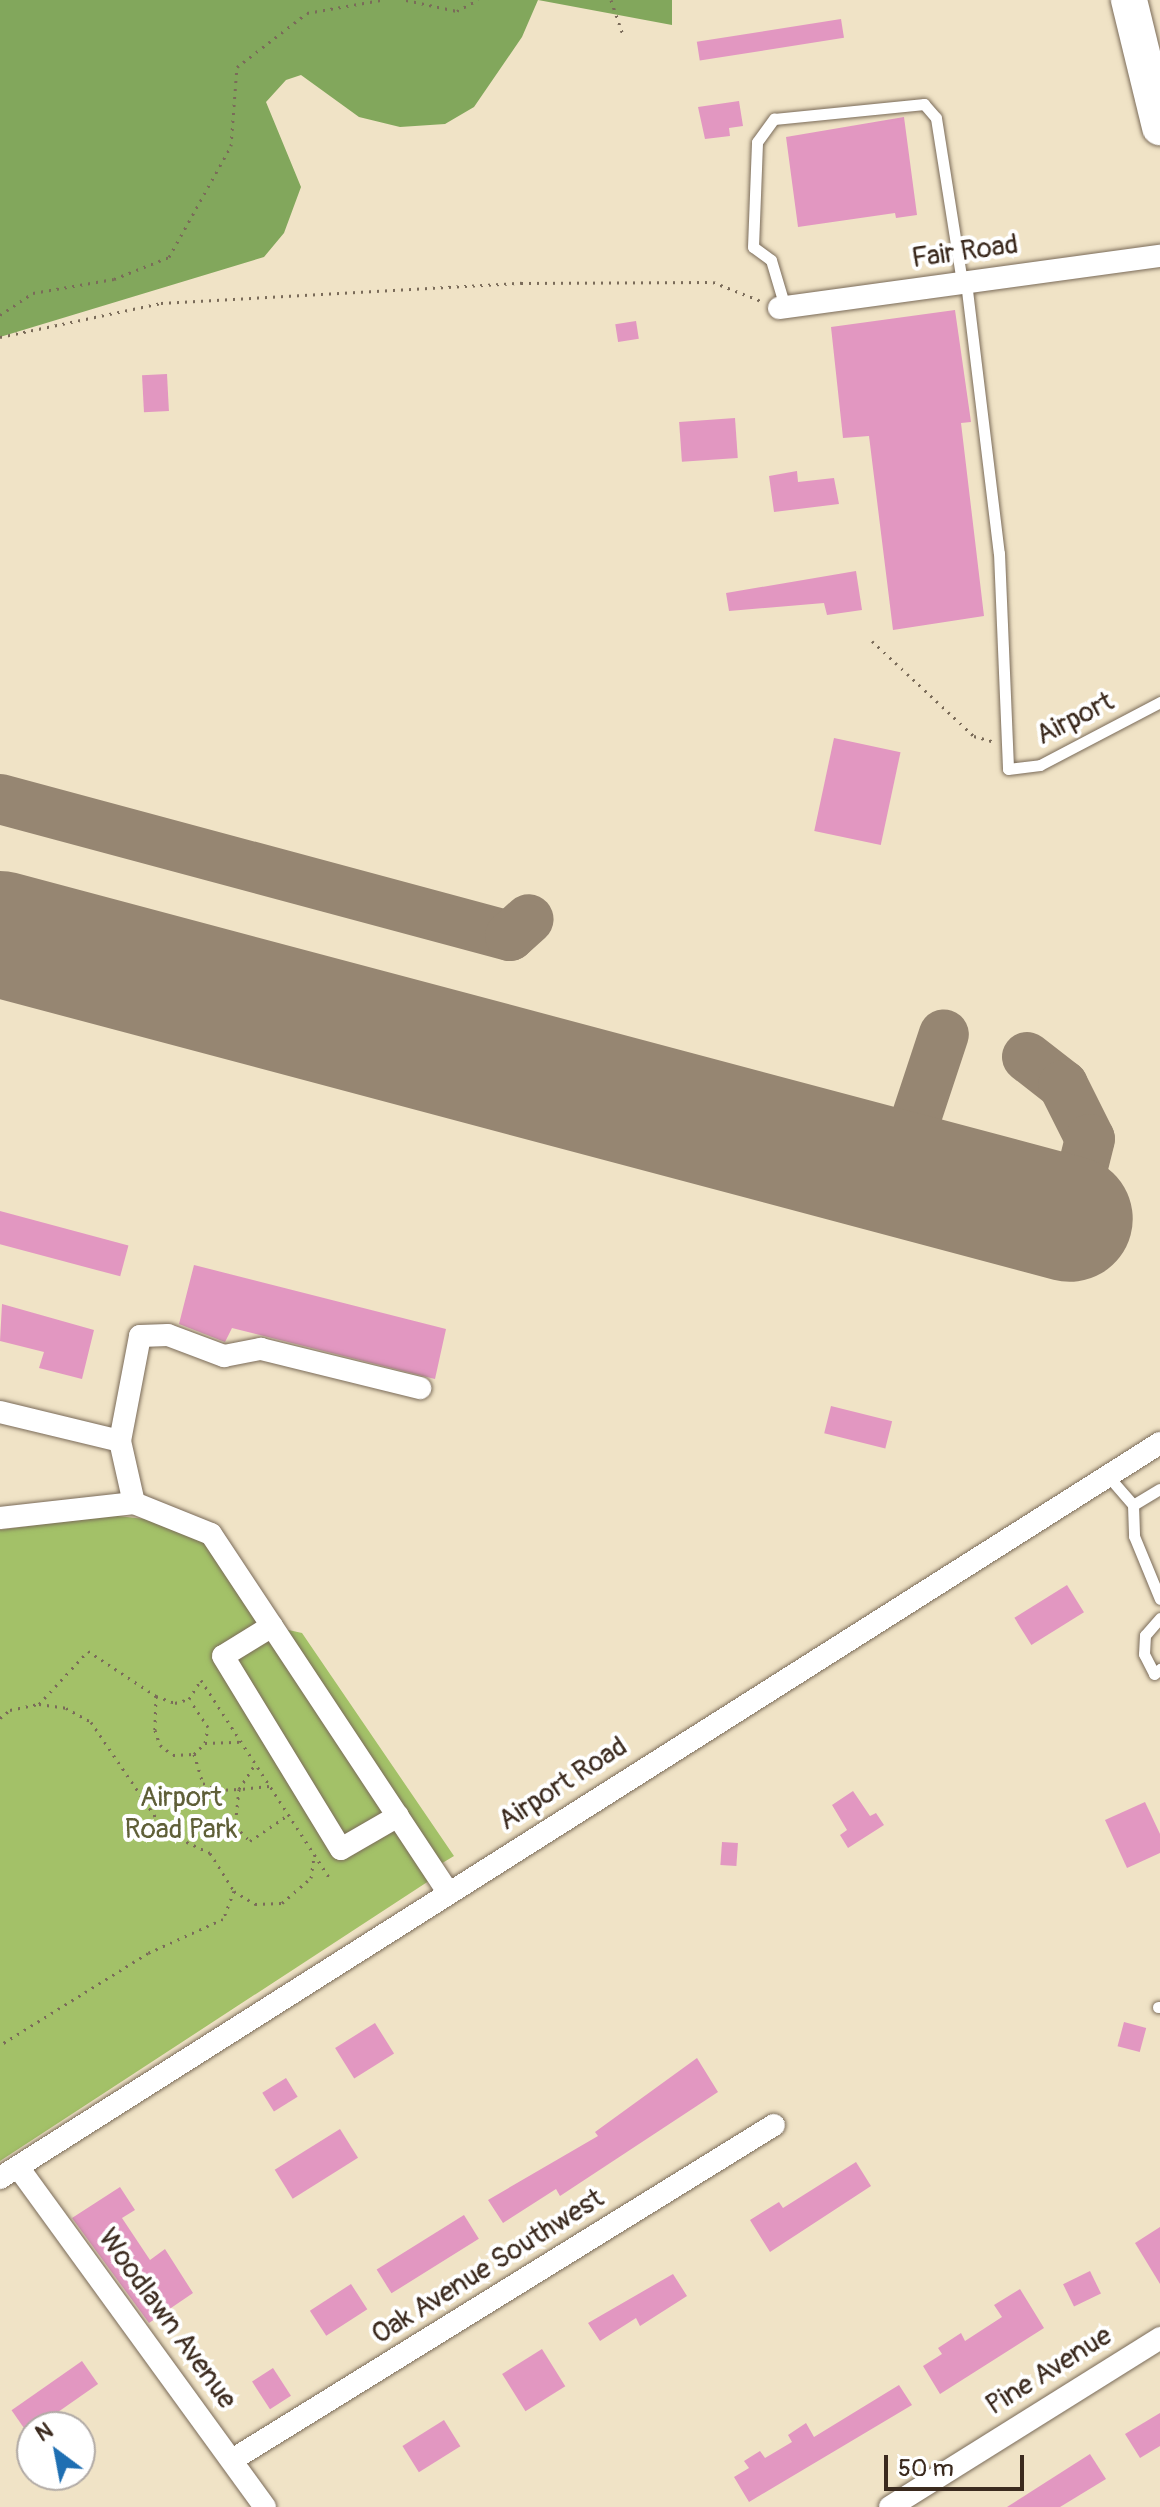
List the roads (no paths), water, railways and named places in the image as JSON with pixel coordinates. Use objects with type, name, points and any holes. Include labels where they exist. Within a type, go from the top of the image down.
[{"type":"main road","points":[[1129,0],[1160,127]]},
{"type":"street","name":"Fair Road","points":[[782,308],[1160,256]]},
{"type":"street","points":[[134,1503],[120,1441],[140,1336],[168,1335],[224,1356],[261,1349],[420,1388]]},
{"type":"street","points":[[0,1412],[120,1441]]},
{"type":"street","name":"Airport Road","points":[[9,2173],[1160,1443]]},
{"type":"street","points":[[0,1518],[134,1503],[211,1534],[448,1892]]},
{"type":"street","points":[[272,1626],[223,1656],[341,1849],[398,1816]]},
{"type":"street","name":"Oak Avenue Southwest","points":[[232,2460],[774,2125]]},
{"type":"street","name":"Woodlawn Avenue","points":[[9,2173],[232,2460],[265,2507]]},
{"type":"street","name":"Pine Avenue","points":[[890,2507],[1160,2338]]},
{"type":"lane","points":[[782,308],[771,260],[753,247],[757,142],[774,119],[924,104],[936,118],[964,283]]},
{"type":"lane","name":"Airport","points":[[964,283],[999,553],[1008,769],[1040,765],[1160,702]]},
{"type":"lane","points":[[1108,1476],[1133,1505],[1134,1536],[1160,1599]]},
{"type":"lane","points":[[1133,1505],[1160,1489]]},
{"type":"lane","points":[[1160,1618],[1145,1635],[1144,1654],[1154,1674],[1160,1669]]},
{"type":"park label","name":"Airport Road Park","points":[[181,1814]]}]
